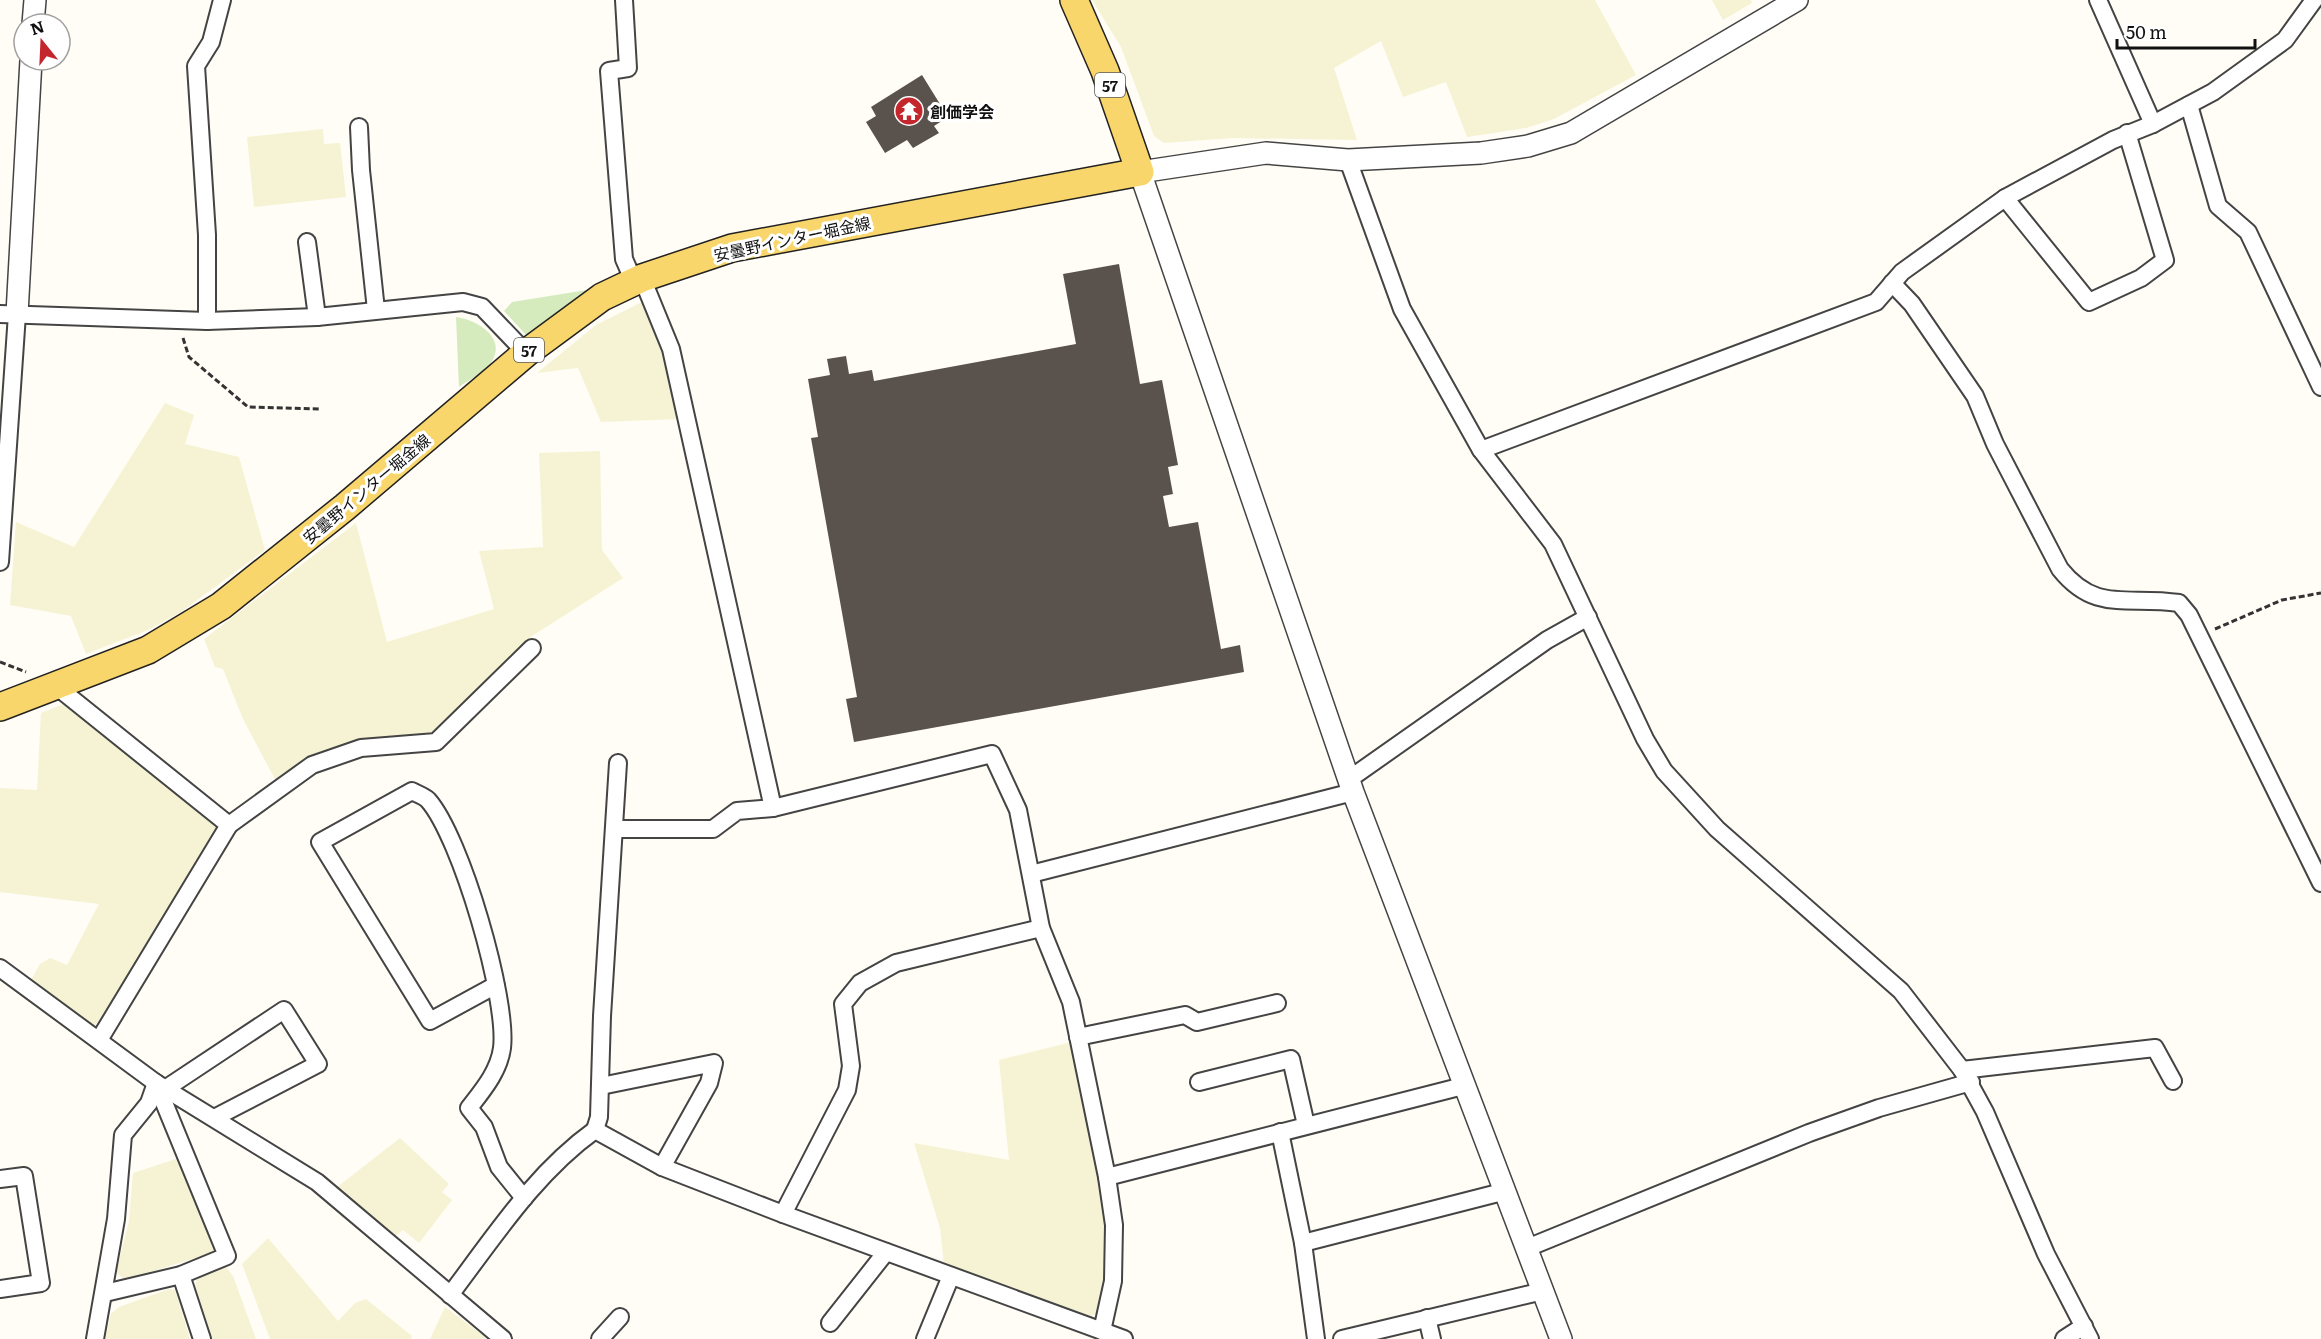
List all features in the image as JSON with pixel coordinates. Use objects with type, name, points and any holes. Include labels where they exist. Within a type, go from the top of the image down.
[{"type":"main road","name":"57","points":[[1074,0],[1105,71],[1140,172]]},
{"type":"main road","name":"安曇野インター堀金線","points":[[0,707],[148,650],[221,606],[345,507],[526,353],[602,297],[638,280],[732,248],[1140,172]]},
{"type":"street","points":[[207,321],[207,235],[196,66],[211,42],[222,0]]},
{"type":"street","points":[[624,0],[628,68],[609,70],[624,259],[638,280],[671,349],[773,808]]},
{"type":"street","points":[[1561,1339],[1350,786],[1140,172],[1266,153],[1348,160],[1481,153],[1528,146],[1571,133],[1771,7],[1797,0]]},
{"type":"street","points":[[2098,0],[2153,124]]},
{"type":"street","points":[[1481,450],[1876,302],[1892,283],[1954,232],[2005,198],[2213,92],[2285,39],[2314,0]]},
{"type":"street","points":[[0,562],[8,314],[30,72]]},
{"type":"street","points":[[2188,105],[2218,206],[2248,232],[2321,387]]},
{"type":"street","points":[[359,127],[361,170],[376,310]]},
{"type":"street","points":[[2005,198],[2089,302],[2142,278],[2165,260],[2127,134]]},
{"type":"street","points":[[1348,160],[1402,309],[1481,450],[1553,544],[1645,739],[1664,771],[1717,829],[1900,992],[1966,1076],[2046,1254],[2087,1332],[2064,1339]]},
{"type":"street","points":[[307,242],[317,317]]},
{"type":"street","points":[[1892,283],[1912,304],[1975,396],[1995,444],[2060,569],[2074,586],[2091,597],[2179,603],[2189,615],[2321,883]]},
{"type":"street","points":[[8,314],[177,322],[317,317],[463,302],[482,308],[526,353]]},
{"type":"street","points":[[1031,874],[1350,786],[1547,640],[1588,616]]},
{"type":"street","points":[[99,1040],[229,825],[312,765],[360,748],[436,742],[532,648]]},
{"type":"street","points":[[56,686],[229,825]]},
{"type":"street","points":[[616,829],[713,829],[737,811],[773,808],[992,754],[1018,810],[1041,928],[1071,1002],[1107,1177],[1114,1225],[1113,1281],[1102,1331]]},
{"type":"street","points":[[450,1295],[524,1198],[568,1150],[595,1130],[600,1118],[602,1016],[616,829],[618,763]]},
{"type":"street","points":[[496,985],[430,1021],[320,842],[412,791],[427,799],[456,846],[496,985],[502,1019],[502,1050],[491,1080],[469,1108],[484,1127],[499,1167],[524,1198]]},
{"type":"street","points":[[783,1214],[847,1090],[851,1066],[843,1004],[860,983],[896,963],[1041,928]]},
{"type":"street","points":[[0,968],[160,1086],[216,1117],[317,1182],[501,1339]]},
{"type":"street","points":[[1078,1037],[1185,1015],[1197,1022],[1277,1003]]},
{"type":"street","points":[[94,1339],[105,1293],[116,1219],[123,1135],[160,1086],[285,1010],[318,1064],[216,1117]]},
{"type":"street","points":[[1527,1248],[1809,1133],[1966,1076],[2155,1048],[2173,1082]]},
{"type":"street","points":[[1199,1082],[1291,1059],[1306,1125]]},
{"type":"street","points":[[601,1086],[714,1063],[709,1083],[662,1167]]},
{"type":"street","points":[[105,1293],[181,1275],[227,1256],[160,1086]]},
{"type":"street","points":[[1107,1177],[1463,1086]]},
{"type":"street","points":[[595,1130],[662,1167],[783,1214],[1124,1339]]},
{"type":"street","points":[[1280,1132],[1302,1243],[1316,1339]]},
{"type":"street","points":[[0,1179],[24,1176],[41,1282],[0,1289]]},
{"type":"street","points":[[1302,1243],[1506,1191]]},
{"type":"street","points":[[830,1323],[886,1252]]},
{"type":"street","points":[[181,1275],[201,1339]]},
{"type":"street","points":[[925,1339],[951,1276]]},
{"type":"street","points":[[1342,1339],[1543,1291]]},
{"type":"street","points":[[600,1339],[620,1317]]},
{"type":"street","points":[[1427,1318],[1432,1339]]},
{"type":"path","points":[[177,322],[189,357],[248,407],[320,409]]},
{"type":"path","points":[[2200,636],[2282,600],[2321,593]]},
{"type":"shaded area","points":[[1092,0],[1595,0],[1636,75],[1554,119],[1526,128],[1467,137],[1446,82],[1403,97],[1381,41],[1334,68],[1357,140],[1233,138],[1164,143],[1154,136],[1121,47]]},
{"type":"shaded area","points":[[1712,0],[1751,0],[1752,3],[1723,20]]},
{"type":"shaded area","points":[[323,129],[324,144],[340,143],[346,197],[254,207],[247,137]]},
{"type":"shaded area","points":[[644,301],[665,350],[681,419],[601,422],[578,368],[537,373],[596,325]]},
{"type":"shaded area","points":[[165,403],[194,415],[185,444],[239,457],[265,550],[181,612],[148,630],[86,654],[71,616],[10,605],[16,522],[74,547]]},
{"type":"shaded area","points":[[600,451],[602,550],[623,578],[532,636],[431,735],[310,757],[276,781],[243,719],[223,669],[215,667],[204,639],[356,523],[387,642],[494,609],[479,551],[543,547],[539,453]]},
{"type":"shaded area","points":[[66,703],[220,826],[113,1008],[94,1026],[31,980],[40,964],[50,958],[67,965],[99,904],[0,892],[0,788],[37,790],[41,713]]},
{"type":"shaded area","points":[[1072,1042],[1099,1173],[1105,1229],[1104,1290],[1098,1313],[1091,1316],[944,1264],[940,1228],[914,1143],[1009,1160],[999,1060]]},
{"type":"shaded area","points":[[400,1138],[449,1184],[442,1192],[452,1200],[419,1243],[403,1230],[393,1238],[336,1188]]},
{"type":"shaded area","points":[[179,1158],[217,1246],[211,1253],[125,1280],[116,1272],[129,1221],[133,1173]]},
{"type":"shaded area","points":[[268,1238],[338,1321],[355,1303],[366,1299],[412,1336],[411,1339],[270,1339],[242,1264]]},
{"type":"shaded area","points":[[224,1265],[233,1276],[256,1339],[212,1339],[195,1284],[200,1274]]},
{"type":"shaded area","points":[[169,1289],[175,1290],[190,1339],[105,1339],[111,1314],[119,1307]]},
{"type":"shaded area","points":[[445,1307],[484,1336],[484,1339],[430,1339]]},
{"type":"green space","points":[[587,290],[526,335],[504,311],[512,302]]},
{"type":"green space","points":[[456,317],[473,322],[488,332],[496,347],[490,364],[459,387]]},
{"type":"building","name":"創価学会","points":[[922,75],[948,117],[934,126],[939,133],[913,148],[907,140],[885,153],[866,122],[876,116],[871,107]]},
{"type":"building","points":[[1119,264],[1140,384],[1162,380],[1178,465],[1168,467],[1173,494],[1163,496],[1169,527],[1198,522],[1221,649],[1240,645],[1244,672],[854,742],[846,699],[857,697],[811,438],[818,437],[808,379],[830,375],[827,359],[846,356],[849,374],[872,370],[874,381],[1076,344],[1063,274]]},
{"type":"place","name":"創価学会","points":[[909,111]]}]
